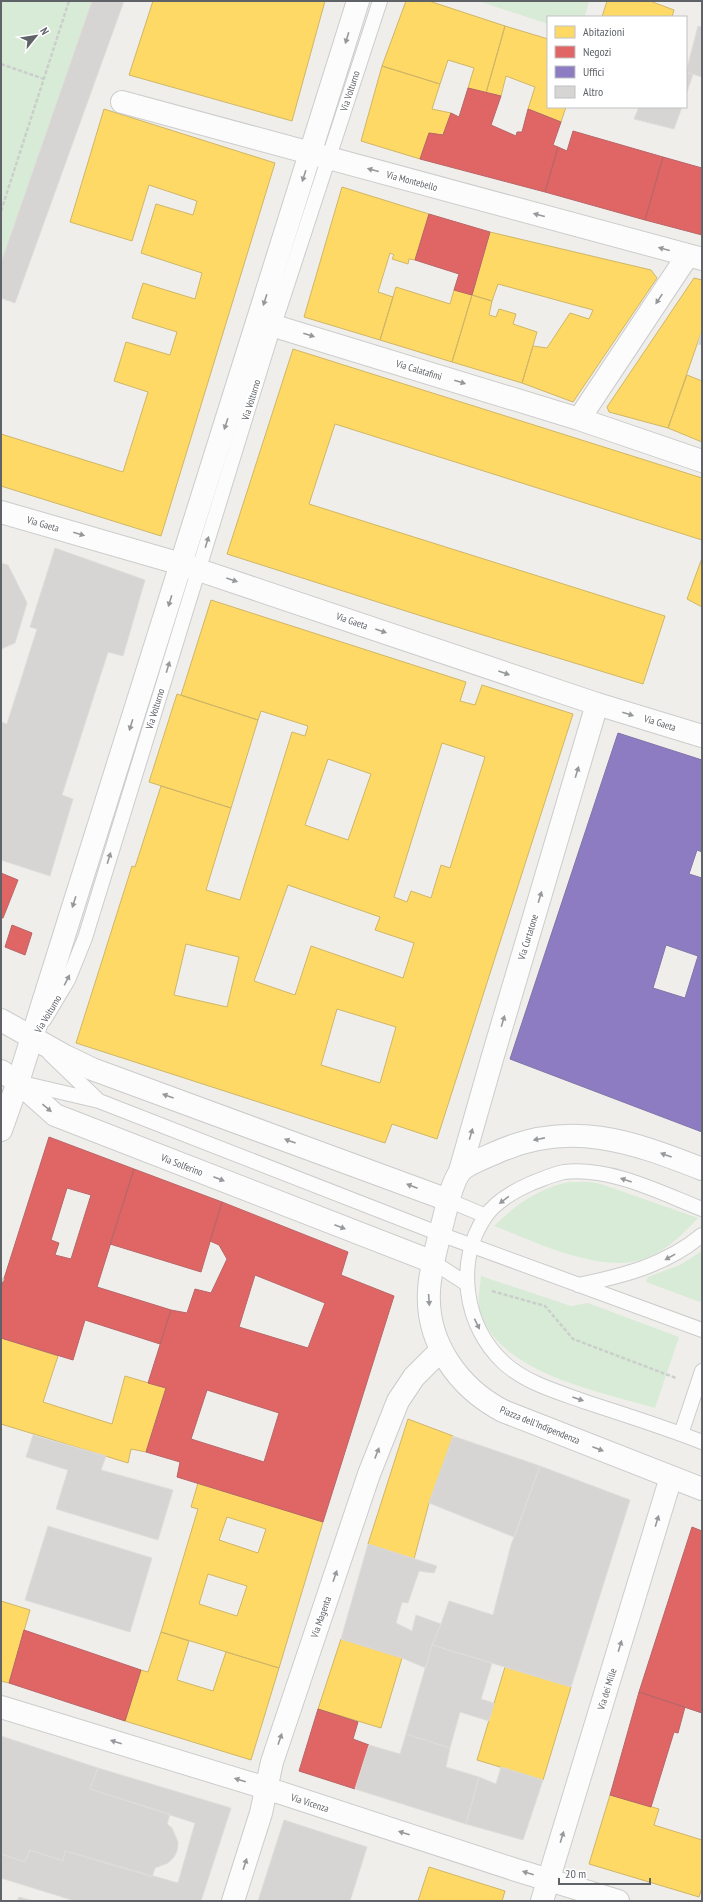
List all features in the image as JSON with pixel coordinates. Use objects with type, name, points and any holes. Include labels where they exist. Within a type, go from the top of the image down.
[{"type":"street","name":"Via Volturno","points":[[1,1130],[9,1077],[33,1038],[43,999],[190,566],[319,156],[358,1]]},
{"type":"street","name":"Via Montebello","points":[[122,102],[695,257]]},
{"type":"street","points":[[579,419],[695,257]]},
{"type":"street","name":"Via Calatafimi","points":[[266,323],[579,419],[702,461]]},
{"type":"street","name":"Via Gaeta","points":[[1,512],[190,566],[597,704],[702,736]]},
{"type":"street","name":"Via Curtatone","points":[[460,1171],[597,704]]},
{"type":"street","points":[[1,1020],[65,1056],[92,1069],[448,1200]]},
{"type":"street","name":"Via Solferino","points":[[9,1077],[55,1114],[433,1262]]},
{"type":"street","points":[[460,1171],[483,1158],[514,1144],[547,1137],[576,1135],[608,1138],[640,1145],[702,1169]]},
{"type":"street","name":"Piazza dell'Indipendenza","points":[[460,1171],[448,1200],[433,1262],[429,1292],[429,1303],[435,1333],[441,1350],[450,1365],[477,1395],[497,1408],[702,1489]]},
{"type":"street","name":"Via Magenta","points":[[233,1901],[261,1814],[272,1762],[369,1474],[394,1409],[414,1377],[441,1350]]},
{"type":"street","name":"Via dei Mille","points":[[542,1901],[671,1477]]},
{"type":"street","name":"Via Vicenza","points":[[1,1707],[266,1788],[618,1901]]},
{"type":"lane","name":"Via Volturno","points":[[319,156],[380,1]]},
{"type":"lane","points":[[33,1038],[99,1100]]},
{"type":"lane","points":[[9,1077],[99,1100],[440,1234],[702,1330]]},
{"type":"lane","points":[[702,1209],[661,1192],[598,1172],[572,1172],[548,1177],[525,1186],[504,1199],[486,1216],[472,1246],[467,1284],[471,1308],[480,1332],[496,1355],[512,1369],[556,1392],[702,1442]]},
{"type":"lane","points":[[448,1200],[486,1216]]},
{"type":"lane","points":[[578,1285],[618,1277],[662,1262],[682,1250],[702,1235]]},
{"type":"lane","points":[[433,1262],[467,1284]]},
{"type":"lane","points":[[682,1434],[702,1371]]},
{"type":"path","points":[[1,210],[70,1]]},
{"type":"path","points":[[1,64],[44,79]]},
{"type":"path","points":[[467,1284],[545,1306],[573,1339],[698,1385]]},
{"type":"green space","points":[[1,1],[92,1],[2,263],[1,263]]},
{"type":"green space","points":[[478,1],[589,1],[585,16],[547,16],[547,24]]},
{"type":"green space","points":[[569,1182],[590,1182],[601,1184],[698,1218],[670,1245],[650,1256],[629,1263],[602,1262],[570,1255],[494,1226],[510,1211],[528,1198],[548,1188]]},
{"type":"green space","points":[[702,1251],[702,1297],[700,1302],[646,1282],[648,1277],[680,1265]]},
{"type":"green space","points":[[481,1276],[571,1306],[588,1303],[679,1337],[655,1408],[581,1387],[554,1377],[529,1365],[508,1350],[491,1333],[480,1312],[479,1299]]},
{"type":"building: Abitazioni","points":[[153,1],[325,1],[292,121],[129,75]]},
{"type":"building: Abitazioni","points":[[406,1],[429,1],[505,26],[486,93],[468,88],[474,68],[448,60],[440,84],[382,66]]},
{"type":"building: Abitazioni","points":[[607,1],[650,1],[674,10],[672,16],[602,16]]},
{"type":"building: Abitazioni","points":[[505,26],[547,39],[547,108],[566,108],[561,122],[528,109],[535,87],[506,76],[501,96],[486,93]]},
{"type":"building: Abitazioni","points":[[382,66],[440,84],[432,109],[451,113],[443,135],[429,133],[420,159],[361,141]]},
{"type":"building: Abitazioni","points":[[104,109],[275,163],[161,536],[1,486],[1,434],[123,472],[148,392],[114,381],[126,342],[170,355],[177,332],[132,318],[143,283],[195,299],[202,273],[141,253],[156,204],[193,215],[197,201],[149,185],[132,241],[70,222]]},
{"type":"building: Abitazioni","points":[[342,187],[429,214],[415,260],[409,259],[408,264],[392,259],[394,255],[390,253],[378,292],[393,297],[380,340],[304,317]]},
{"type":"building: Abitazioni","points":[[490,232],[651,270],[657,278],[573,402],[522,383],[533,346],[547,348],[570,313],[589,319],[593,310],[498,284],[492,301],[472,295]]},
{"type":"building: Abitazioni","points":[[694,278],[702,280],[702,330],[668,428],[609,412],[607,407]]},
{"type":"building: Abitazioni","points":[[396,287],[450,304],[454,290],[472,295],[452,362],[380,340]]},
{"type":"building: Abitazioni","points":[[472,295],[492,301],[489,315],[496,317],[499,309],[516,314],[513,324],[537,332],[522,383],[452,362]]},
{"type":"building: Abitazioni","points":[[293,349],[702,478],[702,540],[335,424],[309,504],[665,616],[643,684],[434,620],[227,554]]},
{"type":"building: Abitazioni","points":[[687,375],[702,381],[702,442],[668,428]]},
{"type":"building: Abitazioni","points":[[702,558],[702,607],[687,599]]},
{"type":"building: Abitazioni","points":[[211,600],[466,682],[460,701],[475,705],[482,685],[573,714],[437,1139],[392,1124],[385,1143],[76,1043],[132,866],[135,867],[161,786],[231,808],[206,890],[240,900],[292,732],[305,736],[308,726],[261,711],[258,720],[181,695]],"holes":[[[442,743],[485,757],[450,868],[441,865],[431,898],[411,891],[407,902],[394,897]],[[328,759],[371,774],[348,840],[305,825]],[[288,885],[380,917],[375,930],[414,943],[403,978],[311,946],[295,995],[254,981]],[[186,944],[239,957],[227,1007],[174,995]],[[337,1009],[396,1027],[380,1083],[321,1065]]]},
{"type":"building: Abitazioni","points":[[177,694],[258,720],[231,808],[149,782]]},
{"type":"building: Abitazioni","points":[[1,1338],[58,1356],[43,1402],[112,1424],[125,1376],[166,1388],[146,1452],[131,1449],[128,1463],[1,1424]]},
{"type":"building: Abitazioni","points":[[408,1419],[453,1436],[429,1503],[414,1559],[368,1544]]},
{"type":"building: Abitazioni","points":[[198,1483],[323,1522],[279,1668],[161,1632],[198,1509],[191,1507]],"holes":[[[227,1517],[266,1529],[258,1553],[219,1540]],[[208,1574],[247,1586],[237,1616],[199,1604]]]},
{"type":"building: Abitazioni","points":[[1,1601],[30,1610],[9,1683],[1,1681]]},
{"type":"building: Abitazioni","points":[[161,1632],[189,1641],[177,1680],[213,1691],[226,1652],[279,1668],[251,1760],[125,1721],[141,1670],[148,1672]]},
{"type":"building: Abitazioni","points":[[341,1639],[402,1658],[381,1728],[318,1709]]},
{"type":"building: Abitazioni","points":[[505,1667],[571,1687],[543,1780],[477,1760]]},
{"type":"building: Abitazioni","points":[[610,1795],[659,1809],[654,1825],[702,1840],[702,1888],[699,1897],[589,1864]]},
{"type":"building: Abitazioni","points":[[429,1867],[505,1891],[502,1901],[418,1901]]},
{"type":"building: Negozi","points":[[468,88],[501,96],[491,125],[516,136],[517,132],[522,132],[528,109],[561,122],[553,145],[558,147],[545,192],[420,159],[429,133],[443,135],[451,113],[459,117]]},
{"type":"building: Negozi","points":[[573,131],[663,157],[645,220],[545,192],[558,147],[567,151]]},
{"type":"building: Negozi","points":[[663,157],[702,168],[702,235],[645,220]]},
{"type":"building: Negozi","points":[[429,214],[490,232],[472,295],[454,290],[459,274],[415,260]]},
{"type":"building: Negozi","points":[[1,873],[18,880],[3,918],[1,918]]},
{"type":"building: Negozi","points":[[12,925],[32,933],[25,955],[5,947]]},
{"type":"building: Negozi","points":[[49,1137],[134,1169],[97,1287],[171,1310],[160,1344],[85,1320],[73,1360],[1,1338],[1,1288]],"holes":[[[67,1188],[91,1195],[71,1259],[55,1255],[59,1243],[51,1240]]]},
{"type":"building: Negozi","points":[[134,1169],[222,1202],[201,1272],[110,1244]]},
{"type":"building: Negozi","points":[[222,1202],[348,1252],[341,1275],[394,1296],[323,1522],[177,1477],[180,1462],[146,1452],[166,1388],[148,1383],[171,1310],[187,1313],[195,1289],[211,1293],[227,1259],[219,1245],[210,1241]],"holes":[[[255,1275],[325,1303],[308,1348],[239,1327]],[[207,1390],[279,1413],[264,1462],[191,1439]]]},
{"type":"building: Negozi","points":[[692,1527],[702,1531],[702,1713],[639,1692]]},
{"type":"building: Negozi","points":[[24,1630],[141,1670],[125,1721],[9,1683]]},
{"type":"building: Negozi","points":[[639,1692],[685,1707],[678,1733],[674,1732],[651,1807],[610,1795]]},
{"type":"building: Negozi","points":[[318,1709],[358,1722],[353,1739],[369,1745],[355,1789],[299,1771]]},
{"type":"building: Uffici","points":[[618,733],[702,760],[702,852],[697,850],[689,874],[702,878],[702,1132],[510,1059]],"holes":[[[666,945],[698,956],[685,998],[653,988]]]},
{"type":"building: Altro","points":[[92,1],[124,1],[15,303],[1,298],[1,263]]},
{"type":"building: Altro","points":[[698,26],[702,27],[702,77],[687,72]]},
{"type":"building: Altro","points":[[687,72],[693,74],[687,92]]},
{"type":"building: Altro","points":[[639,108],[682,108],[674,129],[634,119]]},
{"type":"building: Altro","points":[[702,330],[702,345],[698,344]]},
{"type":"building: Altro","points":[[55,548],[145,580],[123,656],[108,652],[62,795],[73,799],[50,876],[1,860],[1,722],[7,724],[37,629],[30,627]]},
{"type":"building: Altro","points":[[1,563],[8,565],[27,603],[15,643],[1,649]]},
{"type":"building: Altro","points":[[33,1435],[106,1456],[101,1470],[173,1490],[158,1540],[56,1509],[68,1470],[26,1457]]},
{"type":"building: Altro","points":[[453,1436],[540,1466],[514,1537],[429,1503]]},
{"type":"building: Altro","points":[[540,1466],[630,1500],[571,1687],[432,1645],[449,1601],[493,1615],[511,1545]]},
{"type":"building: Altro","points":[[48,1526],[152,1558],[130,1632],[25,1600]]},
{"type":"building: Altro","points":[[368,1544],[437,1566],[434,1573],[419,1571],[408,1603],[402,1602],[396,1623],[412,1631],[416,1615],[441,1624],[432,1645],[426,1668],[402,1658],[341,1639]]},
{"type":"building: Altro","points":[[432,1645],[492,1663],[481,1699],[494,1703],[489,1721],[460,1712],[450,1748],[406,1734]]},
{"type":"building: Altro","points":[[406,1734],[450,1748],[446,1767],[479,1777],[466,1824],[355,1789],[369,1745],[400,1754]]},
{"type":"building: Altro","points":[[1,1736],[98,1768],[90,1789],[170,1814],[167,1824],[172,1828],[178,1842],[177,1851],[174,1857],[168,1863],[155,1868],[152,1877],[65,1851],[63,1861],[30,1850],[25,1862],[1,1854]]},
{"type":"building: Altro","points":[[501,1767],[543,1780],[523,1840],[466,1824],[479,1777],[496,1784]]},
{"type":"building: Altro","points":[[98,1768],[231,1808],[201,1901],[75,1901],[1,1878],[1,1854],[25,1862],[30,1850],[63,1861],[65,1851],[178,1883],[195,1823],[90,1789]]},
{"type":"building: Altro","points":[[284,1820],[367,1847],[350,1901],[258,1901]]},
{"type":"building: Altro","points":[[19,1897],[33,1901],[17,1901]]}]
